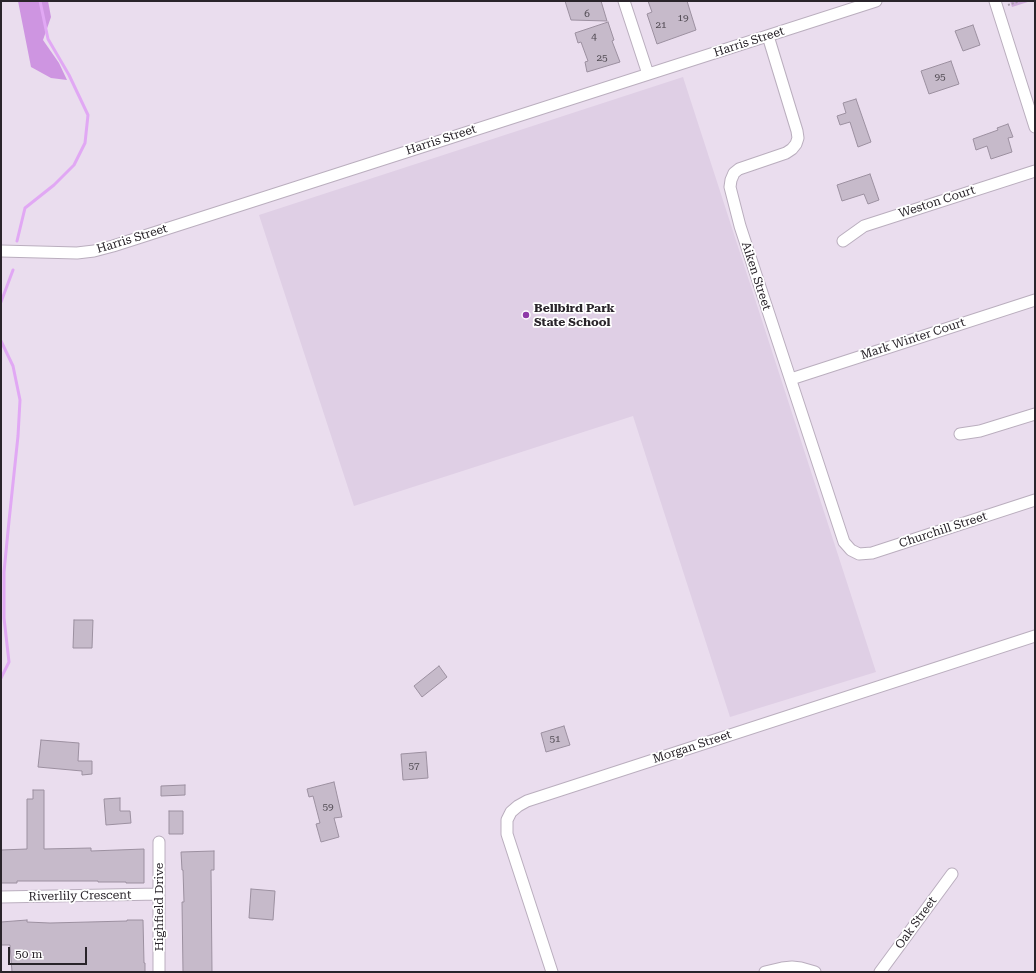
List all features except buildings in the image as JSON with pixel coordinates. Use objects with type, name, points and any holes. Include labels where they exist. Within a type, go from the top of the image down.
[{"type":"street","points":[[624,1],[648,74]]},
{"type":"street","name":"Harris Street","points":[[1,251],[77,253],[94,251],[113,246],[876,1]]},
{"type":"street","points":[[996,5],[1035,127]]},
{"type":"street","name":"Aiken Street","points":[[768,36],[798,138],[792,150],[739,169],[734,173],[730,187],[740,226],[844,542],[851,550]]},
{"type":"street","name":"Weston Court","points":[[843,241],[864,226],[1035,170]]},
{"type":"street","name":"Mark Winter Court","points":[[791,379],[1035,300]]},
{"type":"street","points":[[960,434],[980,431],[1035,414]]},
{"type":"street","name":"Churchill Street","points":[[851,550],[859,554],[872,553],[1035,500]]},
{"type":"street","name":"Morgan Street","points":[[552,972],[507,834],[507,820],[511,812],[518,806],[542,796],[1035,636]]},
{"type":"street","name":"Highfield Drive","points":[[159,842],[159,972]]},
{"type":"street","name":"Oak Street","points":[[880,972],[952,874]]},
{"type":"street","name":"Riverlily Crescent","points":[[1,897],[159,894]]},
{"type":"street","points":[[765,972],[782,968],[805,969],[815,972]]},
{"type":"path","points":[[996,5],[1020,1]]},
{"type":"shaded area","points":[[18,1],[48,1],[51,17],[43,40],[59,63],[67,80],[51,78],[31,67]]},
{"type":"shaded area","points":[[1010,1],[1031,1],[1012,7]]},
{"type":"shaded area","name":"Bellbird Park State School","points":[[683,77],[876,672],[730,717],[633,416],[354,506],[259,215]]},
{"type":"waterway","points":[[17,241],[25,208],[54,185],[74,165],[85,143],[88,115],[69,75],[48,39],[40,1]]},
{"type":"waterway","points":[[1,302],[13,270]]},
{"type":"waterway","points":[[1,341],[13,366],[20,400],[18,436],[4,572],[4,618],[9,662],[1,678]]},
{"type":"place","name":"Bellbird Park State School","points":[[526,315]]}]
